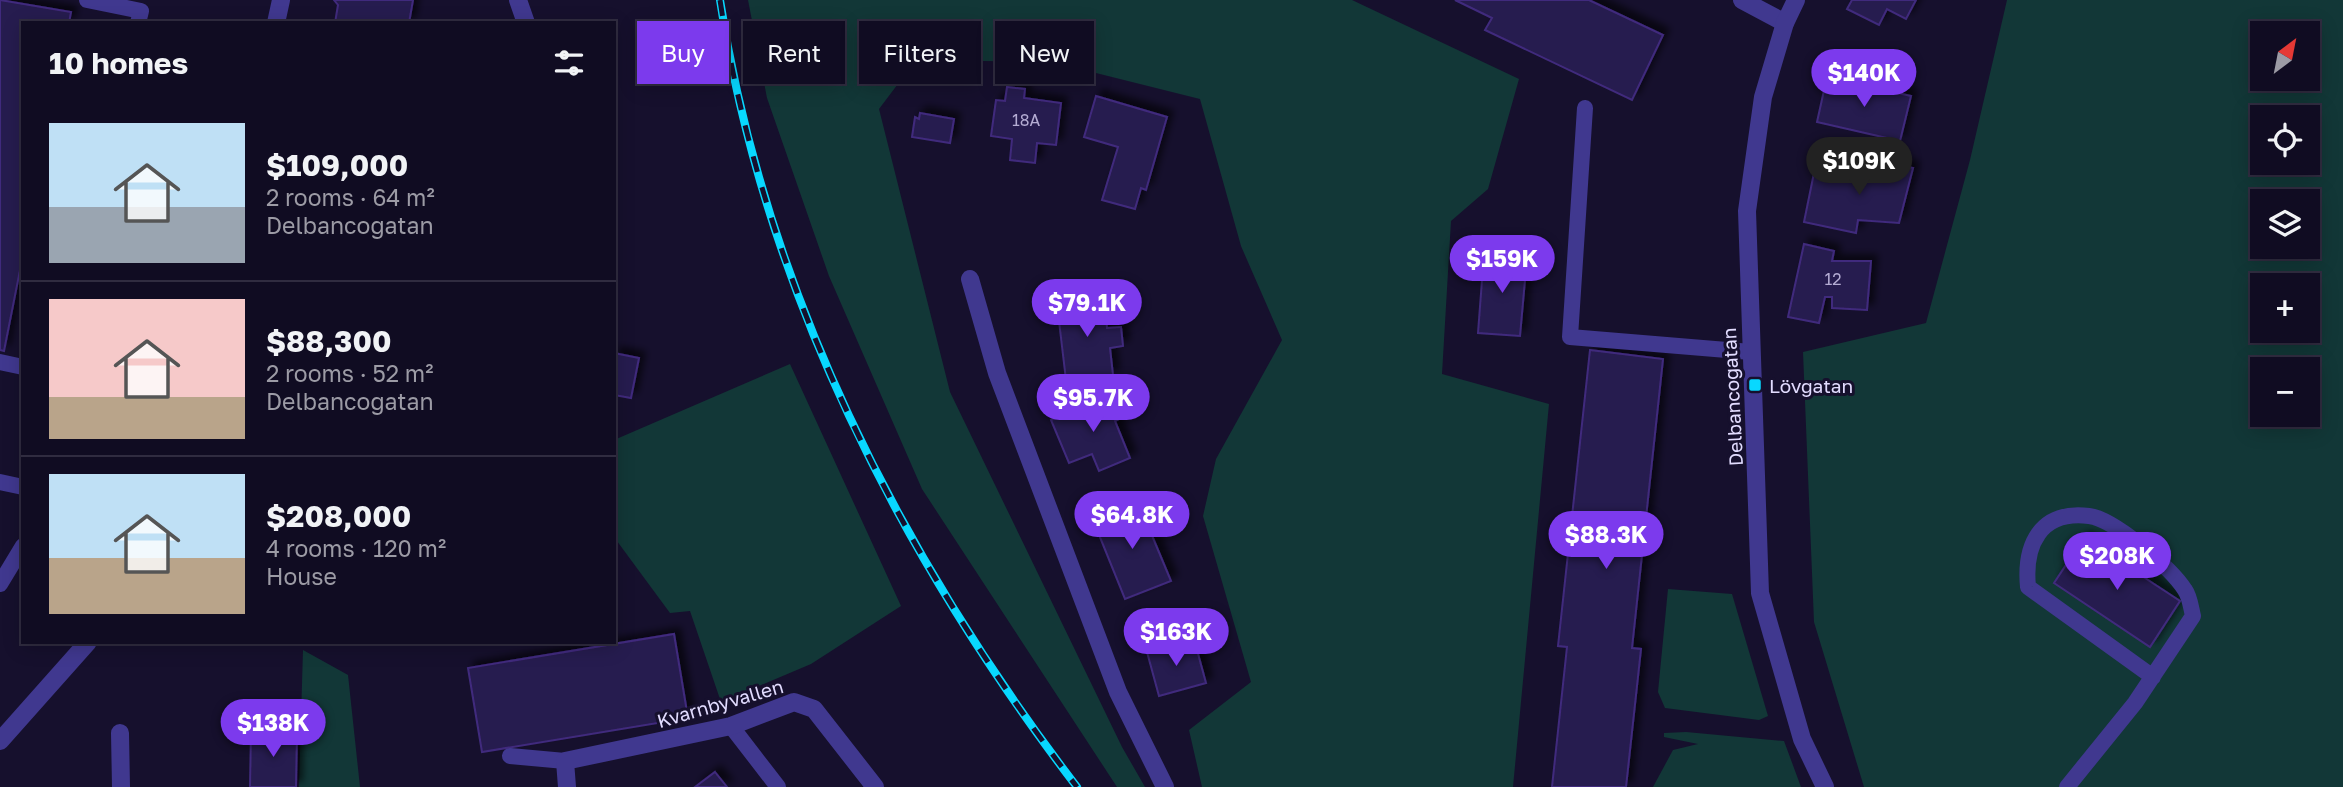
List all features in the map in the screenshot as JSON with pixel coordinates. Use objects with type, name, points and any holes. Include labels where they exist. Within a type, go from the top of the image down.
[{"type":"street","points":[[276,21],[281,0]]},
{"type":"street","points":[[518,0],[525,21]]},
{"type":"street","points":[[1742,0],[1785,23]]},
{"type":"street","name":"Delbancogatan","points":[[1796,0],[1785,23],[1763,97],[1747,211],[1751,352],[1755,384],[1760,593],[1802,739],[1825,787]]},
{"type":"street","points":[[970,279],[997,373],[1118,692],[1165,787]]},
{"type":"street","points":[[2,733],[86,644]]},
{"type":"street","name":"Kvarnbyvallen","points":[[565,761],[731,726],[794,702],[814,709],[875,787]]},
{"type":"street","points":[[120,733],[121,787]]},
{"type":"street","points":[[565,761],[567,787]]},
{"type":"lane","points":[[87,0],[139,17]]},
{"type":"lane","points":[[1585,108],[1570,337],[1751,352]]},
{"type":"lane","points":[[0,362],[21,367]]},
{"type":"lane","points":[[0,482],[21,487]]},
{"type":"lane","points":[[2067,787],[2135,703],[2193,616],[2187,591],[2147,548],[2091,516],[2056,518],[2038,534],[2026,561],[2028,587],[2152,677]]},
{"type":"lane","points":[[0,584],[21,549]]},
{"type":"lane","points":[[731,726],[778,787]]},
{"type":"lane","points":[[510,756],[565,761]]},
{"type":"green space","points":[[748,0],[1352,0],[1519,79],[1488,189],[1451,221],[1442,374],[1549,404],[1513,787],[1202,787],[1189,730],[1251,682],[1203,516],[1216,459],[1282,340],[1241,246],[1200,99],[1094,72],[1094,21],[995,21],[995,61],[981,61],[981,21],[859,21],[859,84],[898,84],[879,109],[950,392],[1122,747],[1145,787],[1117,787],[922,489],[829,276],[764,84],[845,84],[845,21],[752,21]]},
{"type":"green space","points":[[2007,0],[2343,0],[2343,787],[1864,787],[1814,622],[1803,352],[1926,323],[1970,160]]},
{"type":"green space","points":[[790,364],[901,606],[811,664],[721,702],[690,611],[670,613],[616,540],[616,439]]},
{"type":"green space","points":[[1668,589],[1732,594],[1768,716],[1759,720],[1665,708],[1658,692]]},
{"type":"green space","points":[[303,650],[348,675],[360,787],[299,787]]},
{"type":"green space","points":[[1686,732],[1784,741],[1801,787],[1653,787],[1673,750],[1698,744],[1664,737],[1664,733]]},
{"type":"building","points":[[0,0],[71,12],[69,21],[21,21],[21,265],[4,351],[0,350]]},
{"type":"building","points":[[334,0],[413,0],[409,21],[335,21],[338,5]]},
{"type":"building","points":[[1455,0],[1589,0],[1663,35],[1632,100],[1485,30],[1492,18]]},
{"type":"building","points":[[1852,0],[1916,0],[1906,19],[1887,9],[1879,25],[1847,9]]},
{"type":"building","points":[[1827,77],[1911,96],[1900,141],[1817,122]]},
{"type":"building","points":[[1007,87],[1025,89],[1024,98],[1061,103],[1056,145],[1037,143],[1035,163],[1010,160],[1012,139],[991,136],[996,100],[1005,101]]},
{"type":"building","points":[[1096,96],[1167,117],[1146,190],[1141,188],[1135,209],[1102,200],[1118,147],[1084,137]]},
{"type":"building","points":[[920,113],[954,119],[950,143],[912,137],[915,117],[919,119]]},
{"type":"building","points":[[1866,159],[1913,168],[1899,223],[1858,220],[1856,233],[1804,222],[1814,173],[1862,182]]},
{"type":"building","points":[[1804,244],[1834,251],[1832,261],[1871,261],[1867,310],[1832,308],[1832,297],[1825,297],[1819,323],[1788,317]]},
{"type":"building","points":[[1484,254],[1527,257],[1520,336],[1478,333]]},
{"type":"building","points":[[1104,298],[1107,328],[1121,327],[1123,346],[1110,348],[1113,375],[1066,380],[1057,304]]},
{"type":"building","points":[[1590,350],[1663,359],[1632,648],[1641,649],[1626,787],[1552,787],[1567,647],[1558,646]]},
{"type":"building","points":[[616,353],[639,358],[631,398],[616,395]]},
{"type":"building","points":[[1103,398],[1105,403],[1115,399],[1123,417],[1115,421],[1130,458],[1099,471],[1092,454],[1069,463],[1051,420]]},
{"type":"building","points":[[1138,502],[1171,581],[1125,599],[1093,520]]},
{"type":"building","points":[[2084,538],[2180,601],[2150,647],[2054,583]]},
{"type":"building","points":[[674,634],[688,718],[482,752],[468,668]]},
{"type":"building","points":[[1194,639],[1206,683],[1159,696],[1147,652]]},
{"type":"building","points":[[251,731],[297,732],[296,787],[250,787]]},
{"type":"building","points":[[715,772],[727,787],[695,787]]},
{"type":"railway","points":[[720,0],[741,107],[770,213],[806,315],[849,416],[898,513],[953,608],[1013,699],[1077,787]]},
{"type":"place","name":"Lövgatan","points":[[1755,385]]}]
